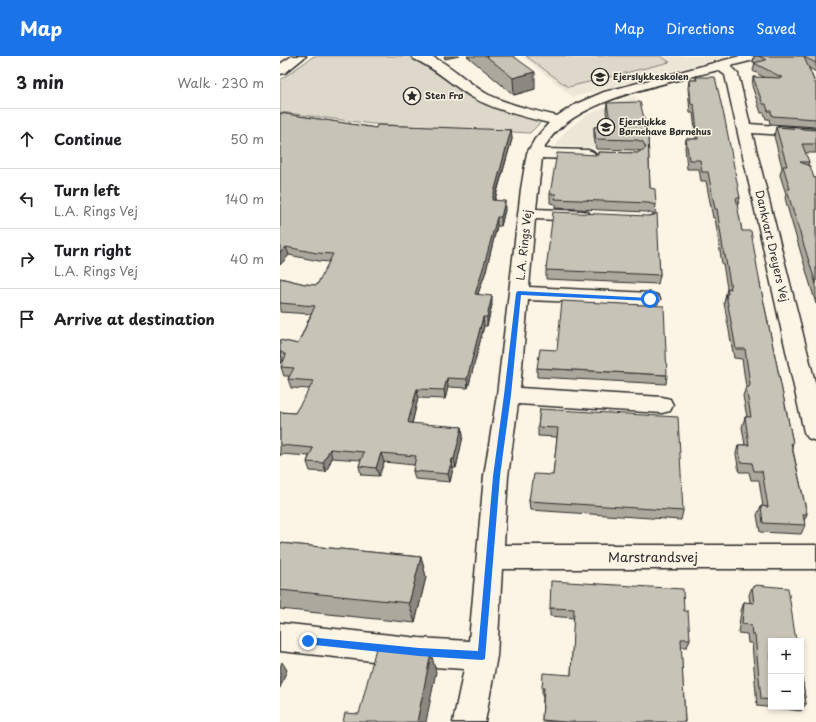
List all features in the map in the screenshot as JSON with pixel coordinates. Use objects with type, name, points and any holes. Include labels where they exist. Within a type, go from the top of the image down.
[{"type":"street","points":[[280,70],[300,56]]},
{"type":"street","points":[[418,56],[440,66],[465,86],[487,99],[559,122]]},
{"type":"street","name":"L.A. Rings Vej","points":[[469,722],[482,656],[496,476],[508,395],[529,188],[535,153],[540,142],[559,122],[581,107],[609,95],[754,56]]},
{"type":"street","name":"Dankvart Dreyers Vej","points":[[720,65],[731,74],[816,432]]},
{"type":"street","points":[[744,128],[816,133]]},
{"type":"street","points":[[535,153],[605,155]]},
{"type":"street","points":[[527,214],[599,217]]},
{"type":"street","points":[[518,293],[650,299]]},
{"type":"street","points":[[508,395],[662,405]]},
{"type":"street","name":"Marstrandsvej","points":[[490,557],[816,557]]},
{"type":"street","points":[[280,637],[419,652],[482,656]]},
{"type":"shaded area","points":[[314,56],[408,56],[542,121],[530,133],[372,124],[280,112],[280,80]]},
{"type":"shaded area","name":"Ejerslykkeskolen","points":[[522,56],[731,56],[573,97]]},
{"type":"shaded area","points":[[526,56],[660,56],[670,62],[568,87]]},
{"type":"shaded area","name":"Ejerslykke Børnehave Børnehus","points":[[635,96],[648,154],[630,153],[630,149],[556,146],[560,138],[567,130],[585,116],[615,102]]},
{"type":"building","points":[[486,56],[513,56],[535,72],[513,78]]},
{"type":"building","points":[[759,56],[816,56],[816,63],[804,57],[816,85],[816,119],[772,116],[771,111],[768,111],[766,104],[763,104],[753,77],[783,78],[754,63],[766,60]]},
{"type":"building","points":[[696,77],[715,77],[740,198],[736,198],[742,231],[751,231],[760,284],[793,443],[791,443],[807,514],[803,514],[805,525],[763,523],[761,506],[768,507],[762,471],[754,471],[752,463],[741,462],[738,445],[749,445],[745,417],[751,417],[746,387],[749,387],[750,385],[745,349],[736,349],[726,294],[728,294],[727,288],[731,289],[717,209],[715,209],[708,172],[702,172],[700,160],[689,160],[686,139],[698,139],[694,105],[691,104],[689,80],[697,80]]},
{"type":"building","points":[[640,102],[648,134],[650,188],[655,189],[656,205],[648,203],[555,199],[556,194],[550,194],[557,153],[598,155],[598,152],[637,153],[646,148],[643,142],[637,140],[596,139],[594,127],[611,127],[607,103]]},
{"type":"building","points":[[280,113],[376,128],[377,125],[511,130],[492,200],[505,201],[501,217],[497,217],[475,294],[492,296],[487,317],[483,317],[467,379],[447,378],[444,390],[417,389],[408,422],[462,427],[454,459],[452,459],[448,474],[413,471],[416,456],[381,453],[376,468],[359,466],[364,452],[330,449],[323,463],[307,462],[313,448],[280,445],[280,412],[295,413],[314,381],[288,379],[294,368],[281,367],[286,355],[280,351],[280,340],[298,344],[315,306],[280,303],[280,278],[305,284],[317,285],[333,254],[317,253],[286,247],[280,253]]},
{"type":"building","points":[[776,127],[816,130],[816,144],[802,144],[809,162],[800,162],[810,166],[814,178],[816,178],[816,284],[787,189],[790,189],[783,166],[787,166]]},
{"type":"building","points":[[553,212],[648,216],[657,213],[660,275],[546,270]]},
{"type":"building","points":[[562,301],[664,306],[667,375],[537,368],[540,349],[557,350]]},
{"type":"building","points":[[540,409],[678,417],[683,511],[529,501],[534,474],[553,475],[558,428],[538,427]]},
{"type":"building","points":[[280,543],[421,557],[409,603],[280,590]]},
{"type":"building","points":[[551,581],[683,589],[684,611],[688,611],[690,639],[681,639],[685,722],[565,722],[542,720],[544,688],[542,688],[543,673],[571,675],[574,609],[550,608]]},
{"type":"building","points":[[755,585],[788,588],[796,638],[768,638],[768,700],[761,699],[755,635],[752,635],[751,625],[742,624],[744,602],[754,603],[752,587],[755,587]]},
{"type":"building","points":[[376,648],[431,653],[417,722],[343,722],[345,713],[359,714]]},
{"type":"building","points":[[804,691],[806,704],[804,704]]},
{"type":"place","name":"Ejerslykkeskolen","points":[[600,77]]},
{"type":"place","name":"Sten Frø","points":[[412,96]]},
{"type":"place","name":"Ejerslykke Børnehave Børnehus","points":[[606,127]]},
{"type":"route","points":[[308,641],[419,652],[482,656],[496,476],[508,395],[518,293],[650,299]]}]
